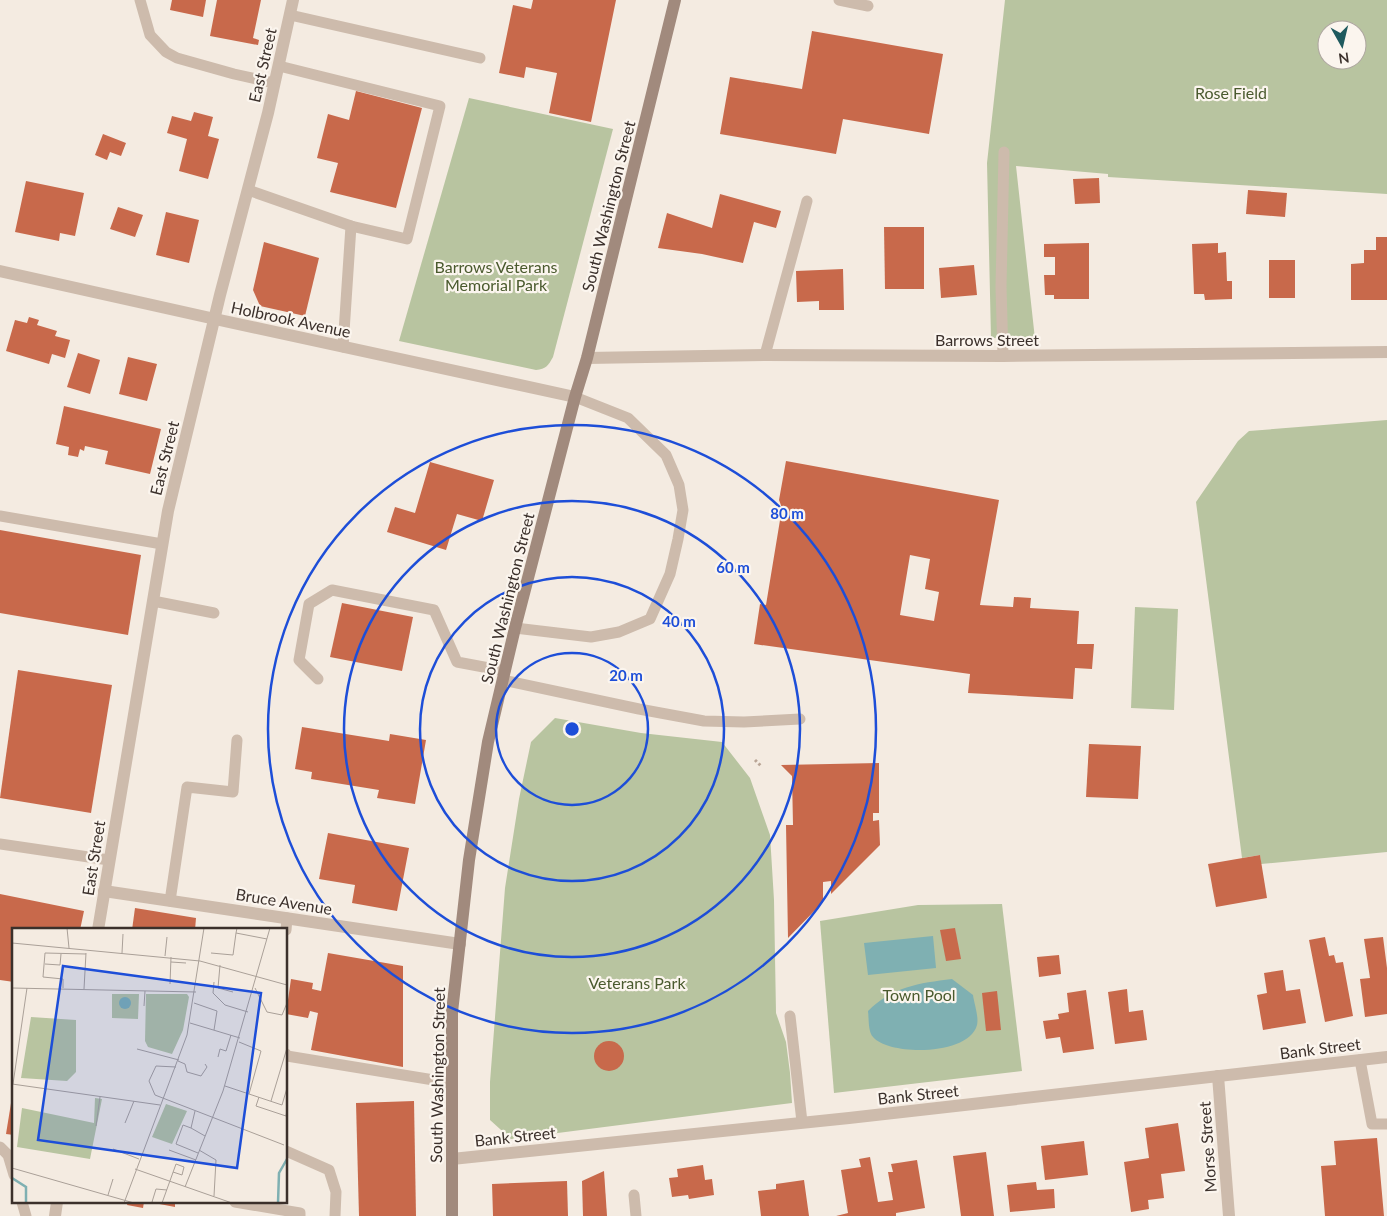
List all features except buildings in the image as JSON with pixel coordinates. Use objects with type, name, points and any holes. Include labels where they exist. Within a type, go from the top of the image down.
[{"type":"main road","name":"South Washington Street","points":[[452,1216],[452,1012],[469,860],[488,742],[515,628],[575,397],[587,358],[675,0]]},
{"type":"street","name":"East Street","points":[[98,928],[168,511],[293,0]]},
{"type":"street","name":"Holbrook Avenue","points":[[0,271],[575,397]]},
{"type":"street","name":"Barrows Street","points":[[587,358],[765,355],[1002,356],[1387,352]]},
{"type":"street","name":"Bruce Avenue","points":[[104,891],[170,900],[287,924],[460,944]]},
{"type":"street","name":"Bank Street","points":[[452,1159],[802,1122],[1387,1056]]},
{"type":"street","name":"Morse Street","points":[[1218,1076],[1229,1216]]},
{"type":"lane","points":[[140,0],[150,35],[166,52],[177,58],[274,83]]},
{"type":"lane","points":[[839,0],[868,6]]},
{"type":"lane","points":[[290,15],[480,58]]},
{"type":"lane","points":[[248,190],[351,226],[407,239],[440,106],[278,66]]},
{"type":"lane","points":[[1002,356],[1004,152]]},
{"type":"lane","points":[[765,355],[807,201]]},
{"type":"lane","points":[[342,347],[351,226]]},
{"type":"lane","points":[[515,628],[591,637],[619,632],[650,619],[670,574],[683,510],[680,485],[666,455],[628,418],[575,397]]},
{"type":"lane","points":[[0,516],[162,544]]},
{"type":"lane","points":[[318,679],[299,660],[309,604],[332,590],[434,610],[457,662],[504,675],[639,709],[704,721],[744,722],[800,719]]},
{"type":"lane","points":[[153,601],[214,613]]},
{"type":"lane","points":[[170,900],[187,787],[233,792],[237,740]]},
{"type":"lane","points":[[0,844],[109,860]]},
{"type":"lane","points":[[790,1016],[802,1122]]},
{"type":"lane","points":[[288,1056],[452,1083]]},
{"type":"lane","points":[[1360,1060],[1372,1124],[1387,1124]]},
{"type":"lane","points":[[0,1147],[8,1155],[12,1168]]},
{"type":"lane","points":[[288,1152],[329,1170],[336,1192],[335,1216]]},
{"type":"lane","points":[[634,1195],[636,1216]]},
{"type":"lane","points":[[247,1204],[300,1213],[300,1216]]},
{"type":"path","points":[[755,760],[762,768]]},
{"type":"green space","name":"Rose Field","points":[[1005,0],[1387,0],[1387,194],[1108,177],[1108,174],[1016,166],[1035,339],[991,338],[987,163]]},
{"type":"green space","name":"Barrows Veterans Memorial Park","points":[[469,98],[613,129],[553,357],[548,365],[542,369],[536,370],[399,341]]},
{"type":"green space","points":[[1387,420],[1387,852],[1261,864],[1260,855],[1242,858],[1196,502],[1238,441],[1249,431]]},
{"type":"green space","points":[[1135,607],[1178,609],[1174,710],[1131,708]]},
{"type":"green space","name":"Veterans Park","points":[[555,718],[641,733],[722,742],[750,778],[770,835],[774,900],[776,1013],[786,1042],[792,1103],[511,1139],[490,1120],[490,1082],[505,888],[519,799],[531,742]]},
{"type":"green space","name":"Town Pool","points":[[1002,904],[1022,1071],[834,1093],[820,921],[918,905]]},
{"type":"water","points":[[933,936],[936,968],[868,975],[864,943]]},
{"type":"water","points":[[952,979],[973,995],[977,1014],[977,1025],[971,1035],[960,1043],[928,1050],[911,1050],[895,1048],[882,1043],[871,1035],[868,1011],[887,996],[896,991],[928,982]]}]
